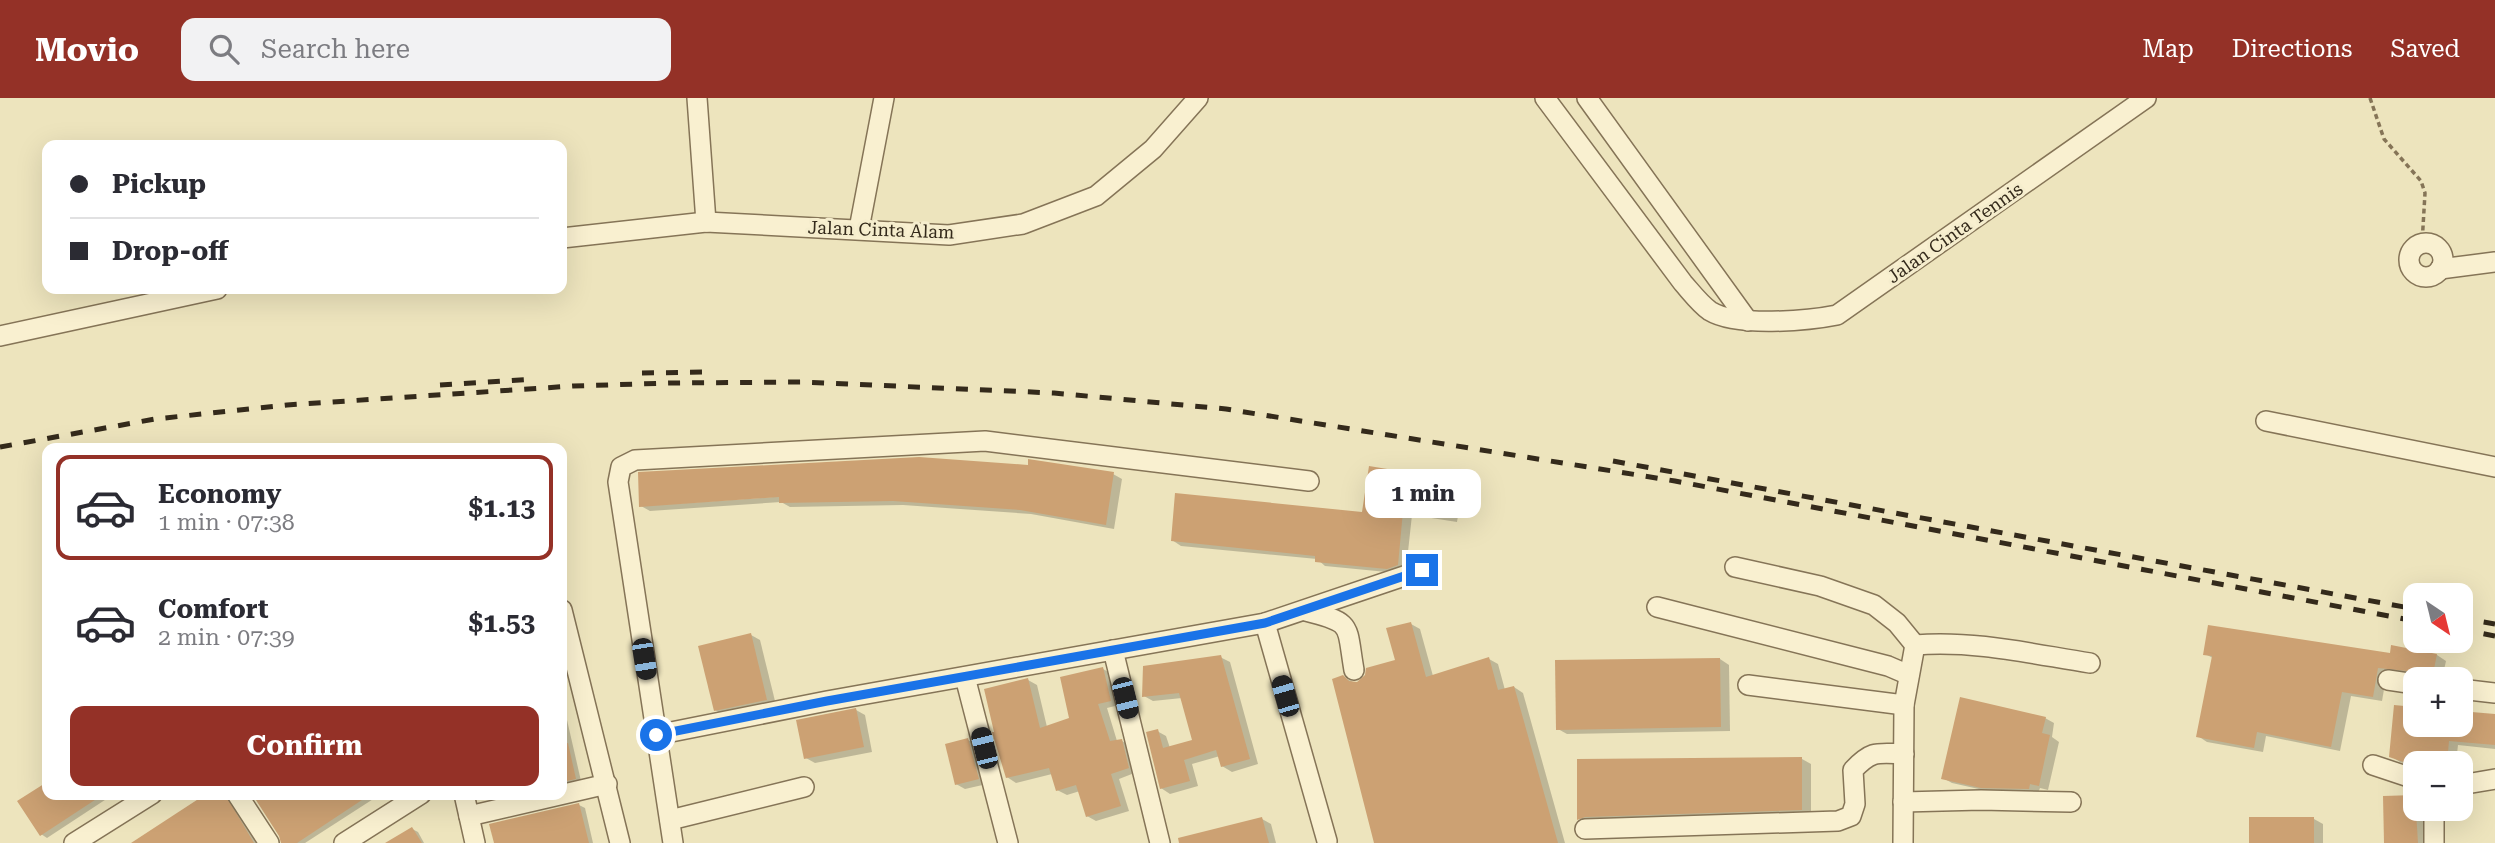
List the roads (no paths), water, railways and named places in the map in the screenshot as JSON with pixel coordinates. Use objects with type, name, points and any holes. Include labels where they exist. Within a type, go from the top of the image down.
[{"type":"street","points":[[697,98],[706,222]]},
{"type":"street","points":[[859,229],[884,98]]},
{"type":"street","name":"Jalan Cinta Alam","points":[[567,237],[706,222],[949,235],[1024,224],[1096,196],[1153,149],[1198,98]]},
{"type":"street","name":"Jalan Cinta Tennis","points":[[1545,98],[1683,283],[1709,310],[1728,319],[1748,321],[1818,319],[1836,315],[2146,98]]},
{"type":"street","points":[[1587,98],[1748,321]]},
{"type":"street","points":[[2440,269],[2443,256],[2440,250],[2429,243],[2416,246],[2409,257],[2412,270],[2430,277],[2440,269],[2495,262]]},
{"type":"street","points":[[1683,283],[1707,265]]},
{"type":"street","points":[[0,336],[194,294]]},
{"type":"street","points":[[2266,421],[2495,467]]},
{"type":"street","points":[[673,843],[618,482],[621,467],[635,460],[985,441],[1309,481]]},
{"type":"street","points":[[1735,567],[1820,586],[1874,604],[1897,623],[1915,645]]},
{"type":"street","points":[[656,735],[827,701],[1265,623],[1422,570]]},
{"type":"street","points":[[1657,607],[1888,666],[1909,675]]},
{"type":"street","points":[[1306,610],[1338,619],[1342,623],[1346,628],[1354,670]]},
{"type":"street","points":[[1265,623],[1327,841]]},
{"type":"street","points":[[567,629],[620,843]]},
{"type":"street","points":[[1915,645],[1944,642],[2090,663]]},
{"type":"street","points":[[1903,843],[1904,705],[1915,645]]},
{"type":"street","points":[[1113,650],[1160,843]]},
{"type":"street","points":[[965,677],[1009,843]]},
{"type":"street","points":[[2388,680],[2403,682]]},
{"type":"street","points":[[1748,685],[1904,705]]},
{"type":"street","points":[[2473,691],[2495,694]]},
{"type":"street","points":[[1585,829],[1838,821],[1851,816],[1854,804],[1853,770],[1866,757],[1879,753],[1904,754]]},
{"type":"street","points":[[2373,765],[2403,775]]},
{"type":"street","points":[[2473,783],[2495,779]]},
{"type":"street","points":[[567,794],[607,785]]},
{"type":"street","points":[[670,820],[804,787]]},
{"type":"street","points":[[74,843],[142,800]]},
{"type":"street","points":[[241,800],[270,843]]},
{"type":"street","points":[[344,843],[412,800]]},
{"type":"street","points":[[465,800],[475,843]]},
{"type":"street","points":[[469,816],[540,800]]},
{"type":"street","points":[[1903,802],[2071,802]]},
{"type":"street","points":[[2434,821],[2434,843]]},
{"type":"railway","points":[[642,373],[709,372]]},
{"type":"railway","points":[[440,385],[534,379]]},
{"type":"railway","points":[[0,447],[155,419],[287,405],[573,386],[802,382],[1054,393],[1226,409],[1675,481],[2403,619]]},
{"type":"railway","points":[[1613,461],[2403,607]]},
{"type":"railway","points":[[2473,620],[2495,624]]},
{"type":"railway","points":[[2473,632],[2495,636]]}]
